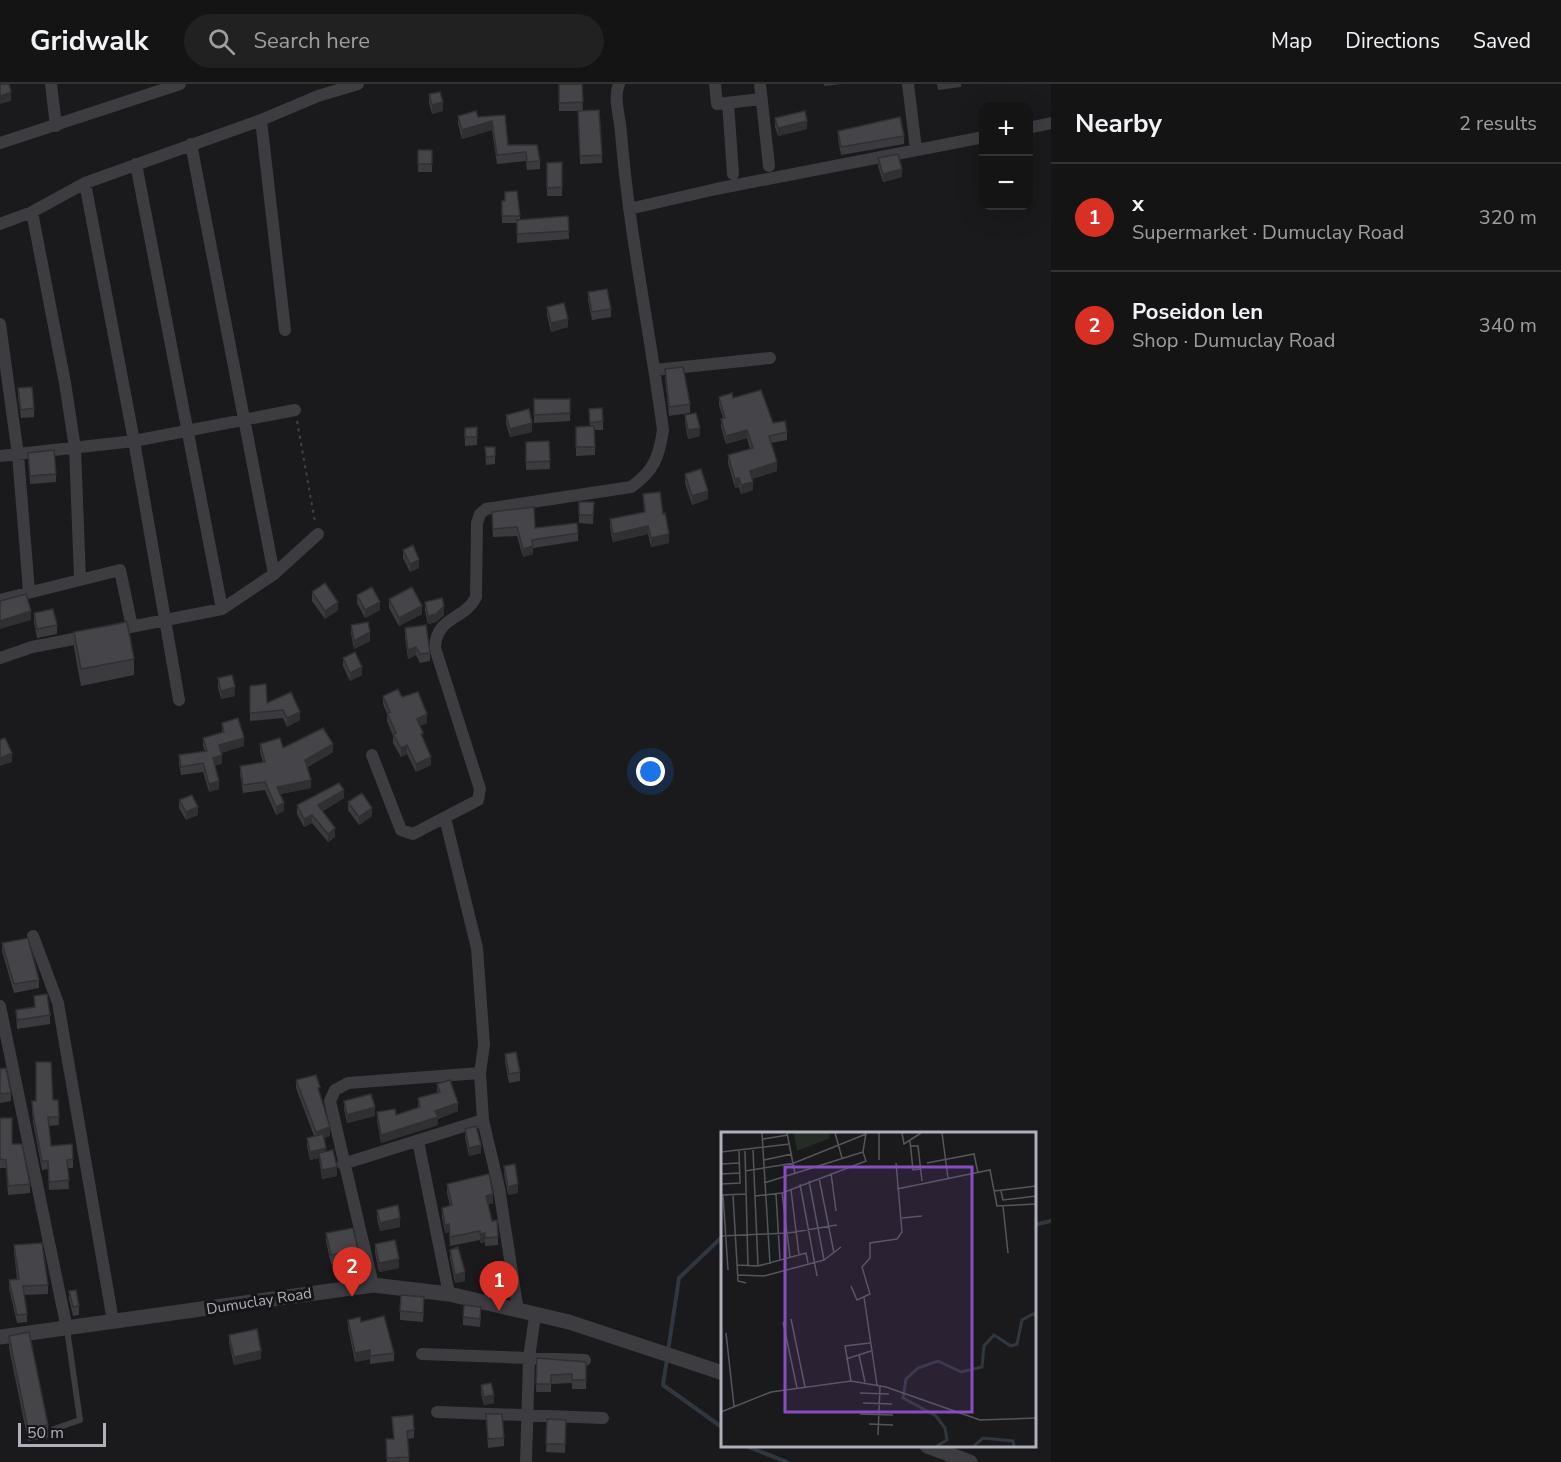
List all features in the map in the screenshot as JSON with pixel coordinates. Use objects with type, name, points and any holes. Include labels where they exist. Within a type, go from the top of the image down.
[{"type":"street","points":[[51,84],[56,126]]},
{"type":"street","points":[[0,143],[180,84]]},
{"type":"street","points":[[0,224],[32,212],[85,183],[261,120],[318,96],[358,84]]},
{"type":"street","points":[[372,755],[401,830],[413,834],[478,800],[481,796],[435,648],[435,635],[442,626],[473,604],[476,597],[477,523],[480,514],[486,509],[631,487],[649,475],[660,451],[663,430],[629,209],[619,108],[615,94],[620,84]]},
{"type":"street","points":[[715,84],[717,104],[761,99]]},
{"type":"street","points":[[760,84],[769,166]]},
{"type":"street","points":[[908,84],[916,149]]},
{"type":"street","points":[[728,103],[734,174]]},
{"type":"street","points":[[261,120],[285,330]]},
{"type":"street","points":[[1033,127],[1051,123]]},
{"type":"street","points":[[629,209],[716,189],[979,138]]},
{"type":"street","points":[[191,144],[274,574]]},
{"type":"street","points":[[136,164],[222,609]]},
{"type":"street","points":[[85,183],[135,441],[179,700]]},
{"type":"street","points":[[32,212],[65,383],[75,448],[80,578]]},
{"type":"street","points":[[0,324],[18,455],[29,591]]},
{"type":"street","points":[[655,370],[770,358]]},
{"type":"street","points":[[0,456],[135,441],[295,410]]},
{"type":"street","points":[[0,658],[32,648],[222,609],[274,574],[318,534]]},
{"type":"street","points":[[0,600],[80,578],[120,570],[132,627]]},
{"type":"street","points":[[444,818],[477,948],[484,1046],[480,1073],[483,1120],[499,1188],[518,1311]]},
{"type":"street","points":[[33,936],[58,1003],[113,1321]]},
{"type":"street","points":[[0,1006],[67,1329]]},
{"type":"street","points":[[373,1285],[330,1101],[335,1090],[348,1083],[480,1073]]},
{"type":"street","points":[[343,1164],[483,1120]]},
{"type":"street","points":[[418,1141],[449,1294]]},
{"type":"street","name":"Dumuclay Road","points":[[0,1337],[373,1285],[449,1294],[535,1316],[569,1322],[721,1372]]},
{"type":"street","points":[[526,1462],[530,1358],[535,1316]]},
{"type":"street","points":[[422,1354],[585,1360]]},
{"type":"street","points":[[437,1412],[603,1418]]},
{"type":"street","points":[[930,1447],[970,1462]]},
{"type":"lane","points":[[54,1429],[80,1420],[67,1329]]},
{"type":"path","points":[[295,410],[318,534]]},
{"type":"building","points":[[0,84],[9,84],[11,92],[0,96]]},
{"type":"building","points":[[559,84],[582,84],[583,102],[559,103]]},
{"type":"building","points":[[440,92],[443,102],[432,105],[429,94]]},
{"type":"building","points":[[599,110],[602,155],[580,156],[578,111]]},
{"type":"building","points":[[476,111],[478,117],[505,115],[508,145],[537,145],[540,161],[527,162],[526,152],[497,155],[492,121],[462,130],[458,116]]},
{"type":"building","points":[[805,111],[807,121],[778,128],[775,118]]},
{"type":"building","points":[[900,117],[904,136],[841,147],[838,131]]},
{"type":"building","points":[[418,150],[432,150],[432,164],[418,164]]},
{"type":"building","points":[[898,154],[902,169],[883,174],[878,158]]},
{"type":"building","points":[[562,162],[562,187],[547,188],[547,163]]},
{"type":"building","points":[[517,191],[520,216],[502,216],[502,201],[505,201],[505,192]]},
{"type":"building","points":[[568,216],[569,231],[517,234],[517,220]]},
{"type":"building","points":[[607,289],[611,309],[592,312],[588,292]]},
{"type":"building","points":[[564,303],[568,319],[551,323],[547,307]]},
{"type":"building","points":[[683,367],[690,404],[669,407],[665,369]]},
{"type":"building","points":[[32,387],[34,408],[21,410],[18,388]]},
{"type":"building","points":[[761,390],[773,423],[785,421],[787,432],[769,436],[777,462],[750,471],[753,482],[741,485],[739,478],[735,479],[728,455],[753,448],[747,430],[726,436],[721,419],[725,418],[719,397],[732,393],[733,398]]},
{"type":"building","points":[[534,399],[570,399],[570,413],[534,415]]},
{"type":"building","points":[[602,408],[603,421],[590,423],[589,409]]},
{"type":"building","points":[[529,409],[532,423],[510,429],[506,415]]},
{"type":"building","points":[[696,413],[700,428],[688,430],[685,415]]},
{"type":"building","points":[[594,426],[595,447],[576,447],[576,427]]},
{"type":"building","points":[[477,427],[477,437],[465,437],[465,428]]},
{"type":"building","points":[[549,441],[550,461],[526,462],[526,442]]},
{"type":"building","points":[[485,447],[495,447],[495,456],[486,457]]},
{"type":"building","points":[[54,450],[56,474],[30,476],[28,453]]},
{"type":"building","points":[[701,469],[708,491],[692,496],[685,474]]},
{"type":"building","points":[[660,492],[669,534],[651,538],[648,526],[613,534],[610,519],[645,512],[643,494]]},
{"type":"building","points":[[579,502],[594,502],[593,515],[579,515]]},
{"type":"building","points":[[534,507],[535,528],[577,523],[578,533],[532,540],[533,546],[523,549],[517,527],[493,529],[492,512]]},
{"type":"building","points":[[413,545],[419,560],[410,564],[403,550]]},
{"type":"building","points":[[325,583],[338,602],[325,611],[312,592]]},
{"type":"building","points":[[372,587],[380,602],[365,610],[357,595]]},
{"type":"building","points":[[412,587],[422,606],[399,618],[389,599]]},
{"type":"building","points":[[26,594],[31,611],[0,621],[0,601]]},
{"type":"building","points":[[442,598],[444,606],[436,614],[428,616],[425,602]]},
{"type":"building","points":[[53,609],[57,625],[37,629],[34,613]]},
{"type":"building","points":[[127,622],[134,659],[81,669],[74,632]]},
{"type":"building","points":[[368,622],[370,632],[354,641],[351,625]]},
{"type":"building","points":[[426,625],[430,653],[420,654],[416,647],[408,650],[405,628]]},
{"type":"building","points":[[355,652],[362,667],[350,673],[343,658]]},
{"type":"building","points":[[232,675],[235,687],[221,691],[218,678]]},
{"type":"building","points":[[266,684],[267,703],[291,692],[300,712],[287,718],[283,710],[250,713],[250,686]]},
{"type":"building","points":[[398,689],[402,697],[418,692],[427,714],[417,719],[431,757],[416,764],[407,745],[401,748],[393,734],[396,733],[387,713],[390,712],[383,696]]},
{"type":"building","points":[[238,718],[244,738],[219,745],[222,755],[213,758],[219,781],[209,784],[203,763],[181,767],[179,755],[207,751],[203,738],[224,732],[222,723]]},
{"type":"building","points":[[323,728],[333,744],[305,760],[311,780],[277,787],[284,803],[276,807],[265,782],[243,785],[240,766],[265,762],[260,744],[280,738],[283,748]]},
{"type":"building","points":[[5,738],[12,753],[0,758],[0,740]]},
{"type":"building","points":[[339,783],[344,790],[318,805],[335,828],[328,834],[312,815],[304,819],[297,805]]},
{"type":"building","points":[[362,793],[372,808],[359,817],[348,802]]},
{"type":"building","points":[[192,795],[198,807],[186,812],[179,800]]},
{"type":"building","points":[[28,938],[39,980],[14,984],[2,943]]},
{"type":"building","points":[[47,994],[50,1015],[17,1020],[16,1010],[35,1007],[34,996]]},
{"type":"building","points":[[516,1052],[520,1072],[509,1074],[505,1054]]},
{"type":"building","points":[[36,1062],[51,1062],[53,1100],[58,1100],[59,1117],[48,1117],[51,1146],[72,1144],[73,1159],[67,1160],[69,1180],[49,1182],[48,1161],[42,1161],[32,1101],[36,1101]]},
{"type":"building","points":[[6,1068],[11,1093],[0,1094],[0,1069]]},
{"type":"building","points":[[316,1075],[330,1127],[316,1132],[296,1080]]},
{"type":"building","points":[[450,1080],[458,1103],[435,1111],[438,1117],[381,1135],[377,1112],[395,1109],[396,1115],[420,1107],[418,1098],[440,1092],[437,1084]]},
{"type":"building","points":[[371,1094],[375,1107],[347,1115],[344,1101]]},
{"type":"building","points":[[0,1118],[12,1118],[12,1144],[22,1144],[30,1184],[8,1186],[6,1160],[0,1159]]},
{"type":"building","points":[[476,1126],[481,1145],[469,1148],[465,1129]]},
{"type":"building","points":[[323,1134],[326,1148],[310,1152],[307,1138]]},
{"type":"building","points":[[333,1150],[337,1167],[322,1170],[319,1153]]},
{"type":"building","points":[[515,1164],[518,1184],[508,1187],[504,1166]]},
{"type":"building","points":[[489,1174],[493,1194],[486,1196],[492,1221],[497,1220],[498,1237],[485,1238],[485,1233],[480,1234],[480,1231],[450,1237],[449,1224],[445,1225],[442,1208],[452,1205],[447,1184]]},
{"type":"building","points":[[398,1205],[400,1218],[380,1223],[377,1210]]},
{"type":"building","points":[[353,1228],[358,1250],[331,1255],[326,1233]]},
{"type":"building","points":[[395,1240],[399,1259],[379,1263],[375,1244]]},
{"type":"building","points":[[42,1243],[48,1285],[23,1286],[27,1314],[17,1315],[9,1280],[19,1279],[14,1245]]},
{"type":"building","points":[[458,1247],[465,1272],[455,1275],[450,1250]]},
{"type":"building","points":[[504,1263],[506,1287],[494,1286],[493,1264]]},
{"type":"building","points":[[76,1290],[79,1306],[73,1307],[69,1291]]},
{"type":"building","points":[[401,1295],[424,1297],[423,1313],[400,1311]]},
{"type":"building","points":[[464,1305],[481,1307],[480,1319],[463,1317]]},
{"type":"building","points":[[384,1316],[394,1353],[370,1356],[370,1350],[355,1353],[348,1320],[360,1317],[361,1322]]},
{"type":"building","points":[[257,1329],[261,1351],[234,1357],[229,1335]]},
{"type":"building","points":[[29,1332],[48,1425],[28,1429],[9,1336]]},
{"type":"building","points":[[537,1358],[586,1362],[586,1380],[572,1380],[572,1374],[551,1375],[551,1384],[536,1384]]},
{"type":"building","points":[[491,1383],[494,1395],[484,1397],[481,1385]]},
{"type":"building","points":[[486,1414],[502,1414],[504,1438],[488,1439]]},
{"type":"building","points":[[413,1415],[414,1430],[407,1431],[409,1457],[387,1458],[386,1439],[394,1439],[392,1417]]},
{"type":"building","points":[[547,1419],[566,1420],[565,1444],[546,1444]]},
{"type":"waterway","points":[[1036,1225],[1051,1221]]},
{"type":"waterway","points":[[668,1351],[679,1278],[721,1238]]},
{"type":"waterway","points":[[667,1359],[663,1385],[721,1427]]},
{"type":"waterway","points":[[749,1447],[787,1462]]},
{"type":"place","name":"Poseidon len","points":[[352,1297]]},
{"type":"place","name":"x","points":[[499,1311]]}]
